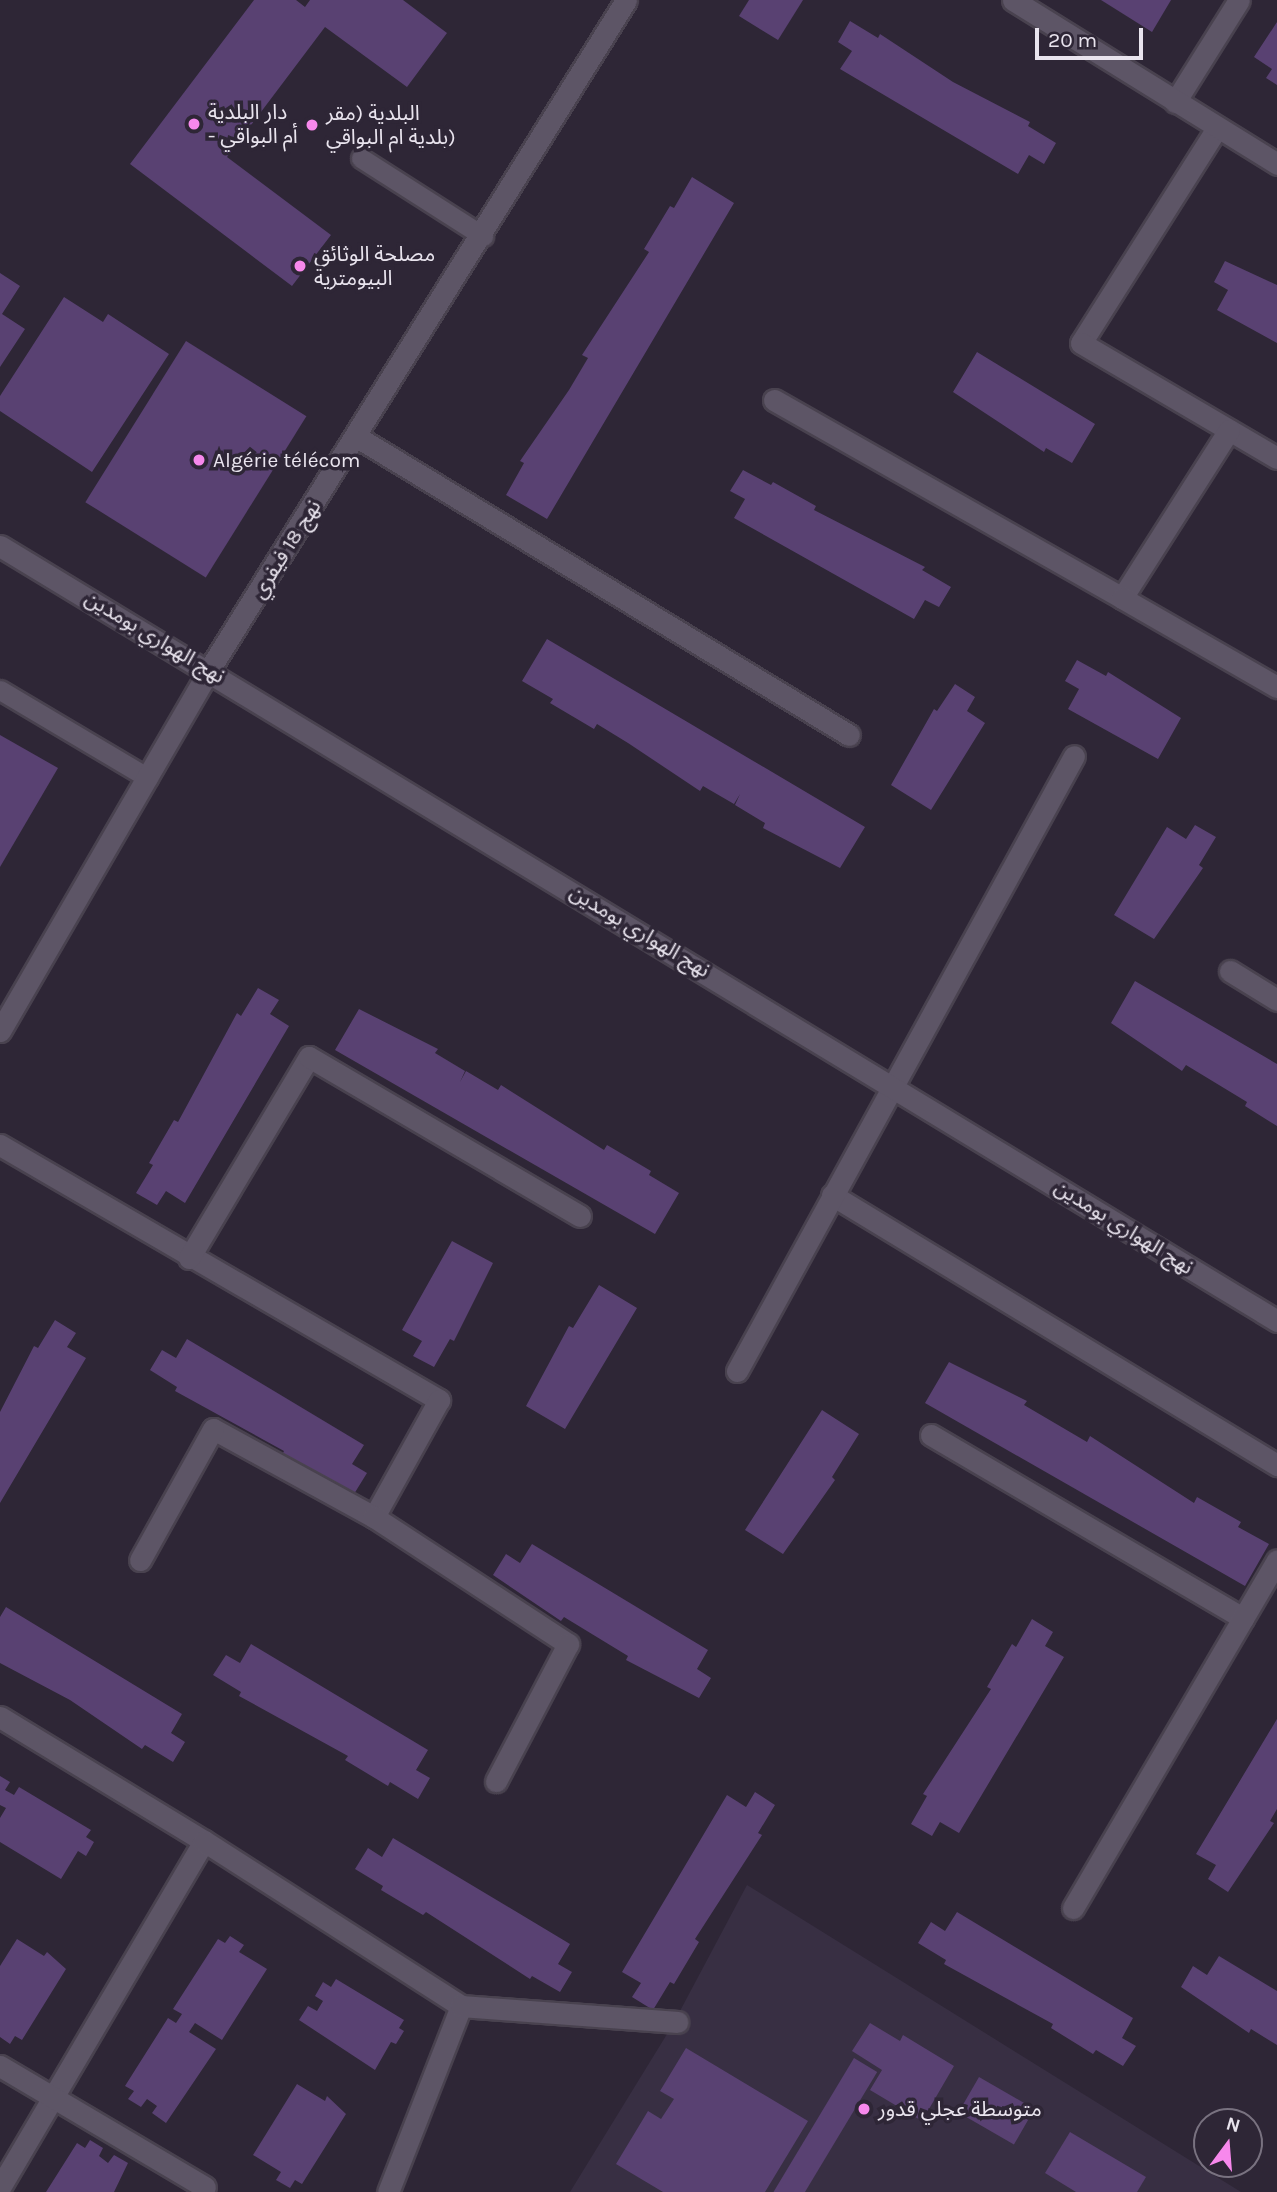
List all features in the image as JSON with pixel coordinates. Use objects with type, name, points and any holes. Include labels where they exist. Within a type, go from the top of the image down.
[{"type":"street","name":"نهج 18 فيفري","points":[[0,1031],[209,670],[357,437],[626,0]]},
{"type":"street","points":[[1013,0],[1277,163]]},
{"type":"street","points":[[1175,102],[1239,0]]},
{"type":"street","points":[[1217,128],[1081,342],[1277,458]]},
{"type":"street","points":[[774,400],[1277,687]]},
{"type":"street","points":[[1122,598],[1229,430]]},
{"type":"street","points":[[357,437],[849,735]]},
{"type":"street","name":"نهج الهواري بومدين","points":[[0,546],[209,670],[1277,1321]]},
{"type":"street","points":[[737,1371],[832,1195],[896,1087],[1074,756]]},
{"type":"street","points":[[1230,971],[1277,1000]]},
{"type":"street","points":[[189,1258],[309,1058],[580,1216]]},
{"type":"street","points":[[0,1145],[189,1258],[439,1400],[374,1517]]},
{"type":"street","points":[[832,1195],[1277,1465]]},
{"type":"street","points":[[140,1560],[213,1429],[374,1517],[568,1644],[496,1781]]},
{"type":"street","points":[[931,1436],[1242,1618]]},
{"type":"street","points":[[1073,1908],[1277,1560]]},
{"type":"street","points":[[0,1717],[204,1841],[461,2006],[677,2022]]},
{"type":"street","points":[[0,2187],[204,1841]]},
{"type":"street","points":[[388,2192],[461,2006]]},
{"type":"street","points":[[0,2066],[205,2188]]},
{"type":"lane","points":[[361,158],[482,236]]},
{"type":"lane","points":[[0,690],[148,778]]},
{"type":"shaded area","name":"متوسطة عجلي قدور","points":[[747,1885],[1193,2162],[1193,2178],[1218,2178],[1241,2192],[570,2192],[672,2026]]},
{"type":"building","name":"دار البلدية - أم البواقي","points":[[254,0],[296,0],[305,7],[310,0],[403,0],[447,33],[407,87],[325,27],[227,157],[331,235],[292,286],[130,164]]},
{"type":"building","points":[[749,0],[803,0],[778,40],[739,16]]},
{"type":"building","points":[[1101,0],[1171,0],[1152,32]]},
{"type":"building","points":[[850,21],[878,38],[880,34],[953,82],[1030,122],[1028,126],[1056,143],[1044,164],[1029,155],[1018,174],[840,69],[852,51],[838,42]]},
{"type":"building","points":[[1277,22],[1277,85],[1266,78],[1272,69],[1254,57]]},
{"type":"building","points":[[692,177],[734,203],[547,519],[506,495],[524,463],[520,461],[569,390],[588,358],[582,355],[649,252],[644,249],[670,206],[674,208]]},
{"type":"building","points":[[1225,261],[1277,285],[1277,343],[1217,310],[1228,290],[1214,282]]},
{"type":"building","points":[[0,273],[20,286],[2,314],[25,329],[0,367]]},
{"type":"building","points":[[64,297],[103,322],[108,314],[169,354],[92,472],[0,411],[0,396]]},
{"type":"building","name":"Algérie télécom","points":[[186,341],[306,416],[206,577],[85,502]]},
{"type":"building","points":[[977,352],[1095,424],[1072,463],[1046,448],[1044,452],[953,392]]},
{"type":"building","points":[[743,470],[771,485],[773,482],[816,506],[814,510],[925,567],[922,570],[951,587],[939,607],[925,600],[914,619],[734,518],[745,499],[730,491]]},
{"type":"building","points":[[547,639],[865,827],[840,868],[763,828],[765,823],[735,805],[740,794],[734,804],[703,786],[700,791],[597,724],[594,729],[550,703],[553,699],[522,681]]},
{"type":"building","points":[[1077,660],[1106,676],[1108,672],[1181,718],[1158,759],[1068,709],[1079,689],[1065,681]]},
{"type":"building","points":[[955,684],[975,697],[967,711],[985,723],[931,810],[891,785],[934,709],[937,711]]},
{"type":"building","points":[[0,735],[58,768],[0,867]]},
{"type":"building","points":[[1195,825],[1216,837],[1199,865],[1203,868],[1154,939],[1114,915],[1167,827],[1186,839]]},
{"type":"building","points":[[1135,981],[1277,1064],[1277,1126],[1245,1106],[1247,1102],[1186,1065],[1182,1071],[1111,1023]]},
{"type":"building","points":[[258,988],[279,1000],[270,1014],[289,1026],[185,1203],[166,1191],[157,1205],[136,1193],[153,1165],[149,1163],[174,1120],[178,1122],[237,1013],[241,1016]]},
{"type":"building","points":[[359,1009],[438,1049],[435,1053],[465,1071],[460,1082],[466,1071],[498,1090],[501,1085],[604,1150],[607,1145],[651,1171],[649,1175],[679,1193],[655,1234],[335,1050]]},
{"type":"building","points":[[452,1241],[493,1263],[454,1341],[450,1339],[434,1367],[413,1356],[422,1341],[402,1330]]},
{"type":"building","points":[[599,1285],[637,1308],[565,1429],[526,1406],[569,1326],[573,1328]]},
{"type":"building","points":[[55,1320],[76,1333],[67,1347],[86,1358],[0,1503],[0,1412],[34,1346],[38,1348]]},
{"type":"building","points":[[187,1339],[364,1445],[352,1464],[367,1473],[354,1494],[282,1455],[284,1451],[175,1391],[177,1387],[150,1370],[162,1350],[176,1358]]},
{"type":"building","points":[[949,1362],[1027,1401],[1024,1405],[1087,1442],[1090,1436],[1194,1503],[1197,1497],[1241,1522],[1238,1527],[1269,1544],[1245,1586],[925,1403]]},
{"type":"building","points":[[822,1410],[859,1434],[832,1477],[835,1480],[783,1554],[745,1530]]},
{"type":"building","points":[[532,1544],[708,1650],[697,1669],[711,1678],[699,1698],[626,1660],[628,1656],[564,1617],[561,1621],[493,1575],[506,1554],[520,1563]]},
{"type":"building","points":[[6,1607],[182,1714],[171,1733],[185,1742],[173,1762],[145,1745],[142,1749],[70,1700],[0,1663],[0,1617]]},
{"type":"building","points":[[1032,1619],[1053,1632],[1045,1646],[1064,1657],[959,1833],[940,1822],[932,1836],[911,1824],[927,1796],[923,1794],[991,1689],[987,1687],[1012,1644],[1016,1647]]},
{"type":"building","points":[[251,1644],[428,1750],[416,1770],[430,1778],[418,1799],[390,1782],[388,1786],[345,1760],[348,1756],[239,1696],[241,1692],[213,1675],[226,1655],[240,1663]]},
{"type":"building","points":[[1277,1719],[1277,1809],[1270,1821],[1274,1823],[1228,1892],[1208,1879],[1216,1865],[1196,1854]]},
{"type":"building","points":[[0,1776],[10,1782],[5,1790],[14,1795],[19,1787],[91,1830],[86,1837],[94,1842],[86,1856],[78,1851],[61,1879],[0,1842],[0,1818],[6,1808],[0,1805]]},
{"type":"building","points":[[755,1792],[775,1805],[758,1833],[762,1835],[695,1939],[699,1942],[674,1984],[670,1982],[653,2010],[632,1997],[641,1983],[622,1972],[727,1795],[746,1807]]},
{"type":"building","points":[[393,1838],[570,1944],[558,1964],[572,1972],[560,1992],[532,1976],[530,1979],[426,1912],[423,1915],[381,1890],[383,1886],[355,1869],[368,1848],[382,1857]]},
{"type":"building","points":[[957,1912],[1133,2018],[1122,2038],[1136,2046],[1123,2066],[1096,2050],[1093,2054],[1051,2028],[1053,2024],[944,1964],[946,1960],[918,1943],[931,1922],[945,1931]]},
{"type":"building","points":[[230,1936],[244,1945],[239,1952],[267,1969],[222,2040],[195,2023],[189,2032],[216,2049],[166,2123],[152,2113],[157,2106],[147,2099],[141,2107],[128,2099],[134,2091],[125,2086],[168,2018],[176,2023],[182,2014],[173,2009],[218,1939],[225,1943]]},
{"type":"building","points":[[17,1939],[44,1956],[47,1952],[66,1969],[22,2040],[15,2036],[10,2044],[0,2037],[0,1966]]},
{"type":"building","points":[[1219,1956],[1277,1991],[1277,2045],[1251,2029],[1249,2033],[1181,1987],[1193,1966],[1207,1975]]},
{"type":"building","points":[[336,1979],[404,2020],[399,2028],[404,2031],[396,2044],[391,2042],[375,2070],[299,2020],[308,2006],[317,2011],[323,2001],[315,1996],[323,1982],[331,1987]]},
{"type":"building","points":[[870,2023],[900,2041],[903,2035],[954,2066],[922,2121],[870,2090],[882,2070],[852,2051]]},
{"type":"building","points":[[686,2048],[808,2121],[765,2192],[663,2192],[616,2164],[648,2111],[661,2119],[674,2099],[660,2091]]},
{"type":"building","points":[[854,2058],[877,2072],[805,2192],[773,2192]]},
{"type":"building","points":[[979,2077],[1034,2109],[1014,2145],[958,2113]]},
{"type":"building","points":[[297,2084],[325,2101],[327,2096],[346,2114],[302,2184],[295,2180],[290,2188],[276,2180],[281,2172],[253,2155]]},
{"type":"building","points":[[1070,2132],[1146,2177],[1137,2192],[1076,2192],[1045,2173]]},
{"type":"building","points":[[90,2140],[103,2148],[99,2156],[108,2163],[114,2155],[128,2163],[114,2192],[46,2192],[77,2143],[85,2148]]},
{"type":"place","name":"دار البلدية - أم البواقي","points":[[194,124]]},
{"type":"place","name":"البلدية (مقر بلدية ام البواقي)","points":[[312,125]]},
{"type":"place","name":"مصلحة الوثائق البيومترية","points":[[300,266]]},
{"type":"place","name":"Algérie télécom","points":[[199,460]]},
{"type":"place","name":"متوسطة عجلي قدور","points":[[864,2109]]}]
